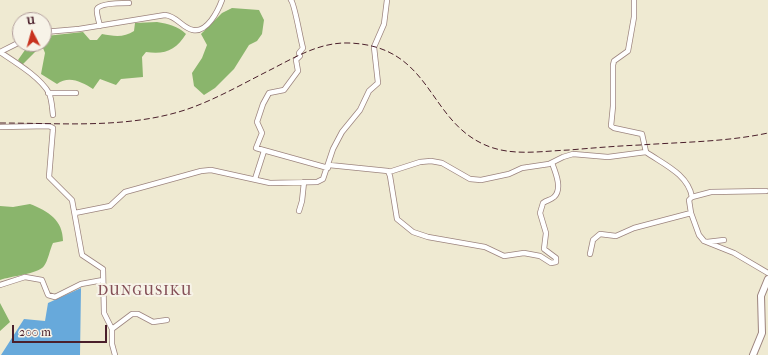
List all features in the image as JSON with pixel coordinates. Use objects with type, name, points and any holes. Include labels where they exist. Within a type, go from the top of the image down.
[{"type":"main road","points":[[753,355],[765,326],[761,296],[767,274]]},
{"type":"street","points":[[52,31],[100,26],[165,15],[178,20],[192,30],[195,30],[208,24],[216,13],[222,0]]},
{"type":"street","points":[[291,0],[294,4],[295,17],[303,48],[299,53],[300,56],[296,59],[297,73],[284,90],[269,93],[263,104],[256,122],[262,133],[256,148],[328,166],[372,169],[389,172],[420,162],[431,161],[442,163],[470,179],[481,180],[512,174],[522,168],[552,163],[573,154],[608,157],[646,152],[674,169],[690,186],[692,197],[690,200],[691,213],[699,235],[706,242],[734,253],[767,274]]},
{"type":"street","points":[[75,213],[110,206],[115,203],[120,196],[129,191],[201,171],[211,170],[270,182],[304,182],[320,181],[323,179],[333,150],[342,132],[360,110],[368,91],[378,83],[374,46],[384,24],[387,0]]},
{"type":"street","points":[[634,0],[634,17],[628,51],[614,61],[613,65],[613,106],[610,126],[642,134],[646,152]]},
{"type":"street","points":[[100,26],[97,10],[99,8],[107,4],[129,3]]},
{"type":"street","points":[[0,52],[12,46]]},
{"type":"street","points":[[0,52],[26,69],[48,93],[53,115]]},
{"type":"street","points":[[48,93],[76,93]]},
{"type":"street","points":[[0,127],[52,127],[49,176],[72,200],[82,255],[102,267],[104,313],[112,329],[112,344],[115,355]]},
{"type":"street","points":[[255,179],[264,151]]},
{"type":"street","points":[[389,172],[397,219],[413,232],[428,237],[485,247],[504,256],[524,253],[540,256],[553,263],[556,262],[556,258],[544,249],[546,233],[540,213],[543,203],[555,196],[557,193],[558,180],[552,163]]},
{"type":"street","points":[[299,211],[302,201],[304,182]]},
{"type":"street","points":[[692,197],[711,192],[766,191]]},
{"type":"street","points":[[590,254],[593,240],[600,234],[616,236],[634,228],[691,213]]},
{"type":"street","points":[[706,242],[724,240]]},
{"type":"street","points":[[0,285],[23,277],[31,277],[42,280],[48,295],[55,297],[81,284],[103,280]]},
{"type":"street","points":[[112,329],[132,314],[138,314],[152,322],[167,320]]},
{"type":"green space","points":[[232,8],[259,10],[264,20],[262,34],[257,41],[249,45],[234,69],[215,88],[204,95],[194,86],[192,73],[202,58],[207,45],[201,34],[222,13]]},
{"type":"green space","points":[[157,22],[176,27],[186,34],[174,48],[159,53],[146,52],[142,57],[143,77],[121,79],[116,85],[100,79],[93,89],[75,80],[66,80],[57,84],[41,74],[45,52],[52,52],[52,35],[83,32],[90,40],[97,40],[102,34],[118,36],[126,35],[134,31],[135,23]]},
{"type":"green space","points":[[24,52],[35,52],[22,65],[18,60]]},
{"type":"green space","points":[[30,204],[53,217],[60,227],[63,241],[53,243],[48,258],[41,269],[0,280],[0,206],[13,207]]},
{"type":"green space","points":[[0,303],[10,322],[0,331]]},
{"type":"water","points":[[81,288],[80,355],[1,355],[24,319],[45,321],[48,303]]},
{"type":"railway","points":[[0,123],[93,124],[140,120],[163,116],[185,110],[207,101],[291,59],[319,47],[339,43],[349,43],[376,47],[397,56],[413,69],[450,118],[465,132],[483,144],[504,151],[537,152],[704,141],[768,133]]},
{"type":"district","name":"DUNGUSIKU","points":[[145,292]]}]
